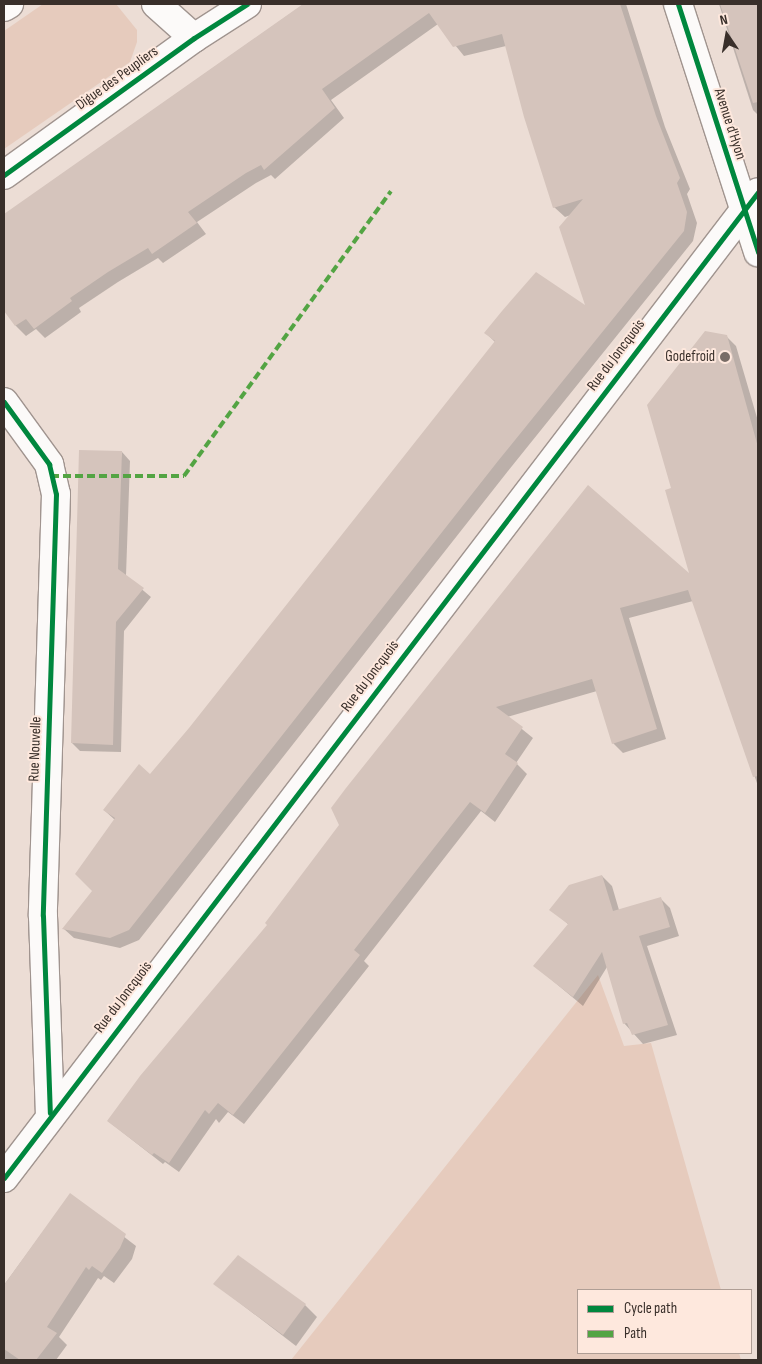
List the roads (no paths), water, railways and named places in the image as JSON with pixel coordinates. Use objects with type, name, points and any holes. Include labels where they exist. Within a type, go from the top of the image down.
[{"type":"street","points":[[4,7],[9,4]]},
{"type":"street","points":[[156,4],[194,38]]},
{"type":"street","name":"Digue des Peupliers","points":[[4,175],[194,38],[247,4]]},
{"type":"street","name":"Avenue d'Hyon","points":[[678,4],[751,200],[758,252]]},
{"type":"street","name":"Rue du Joncquois","points":[[4,1178],[50,1113],[751,200]]},
{"type":"street","name":"Rue Nouvelle","points":[[4,402],[49,464],[56,494],[42,916],[50,1113]]},
{"type":"place","name":"Godefroid","points":[[725,357]]}]
